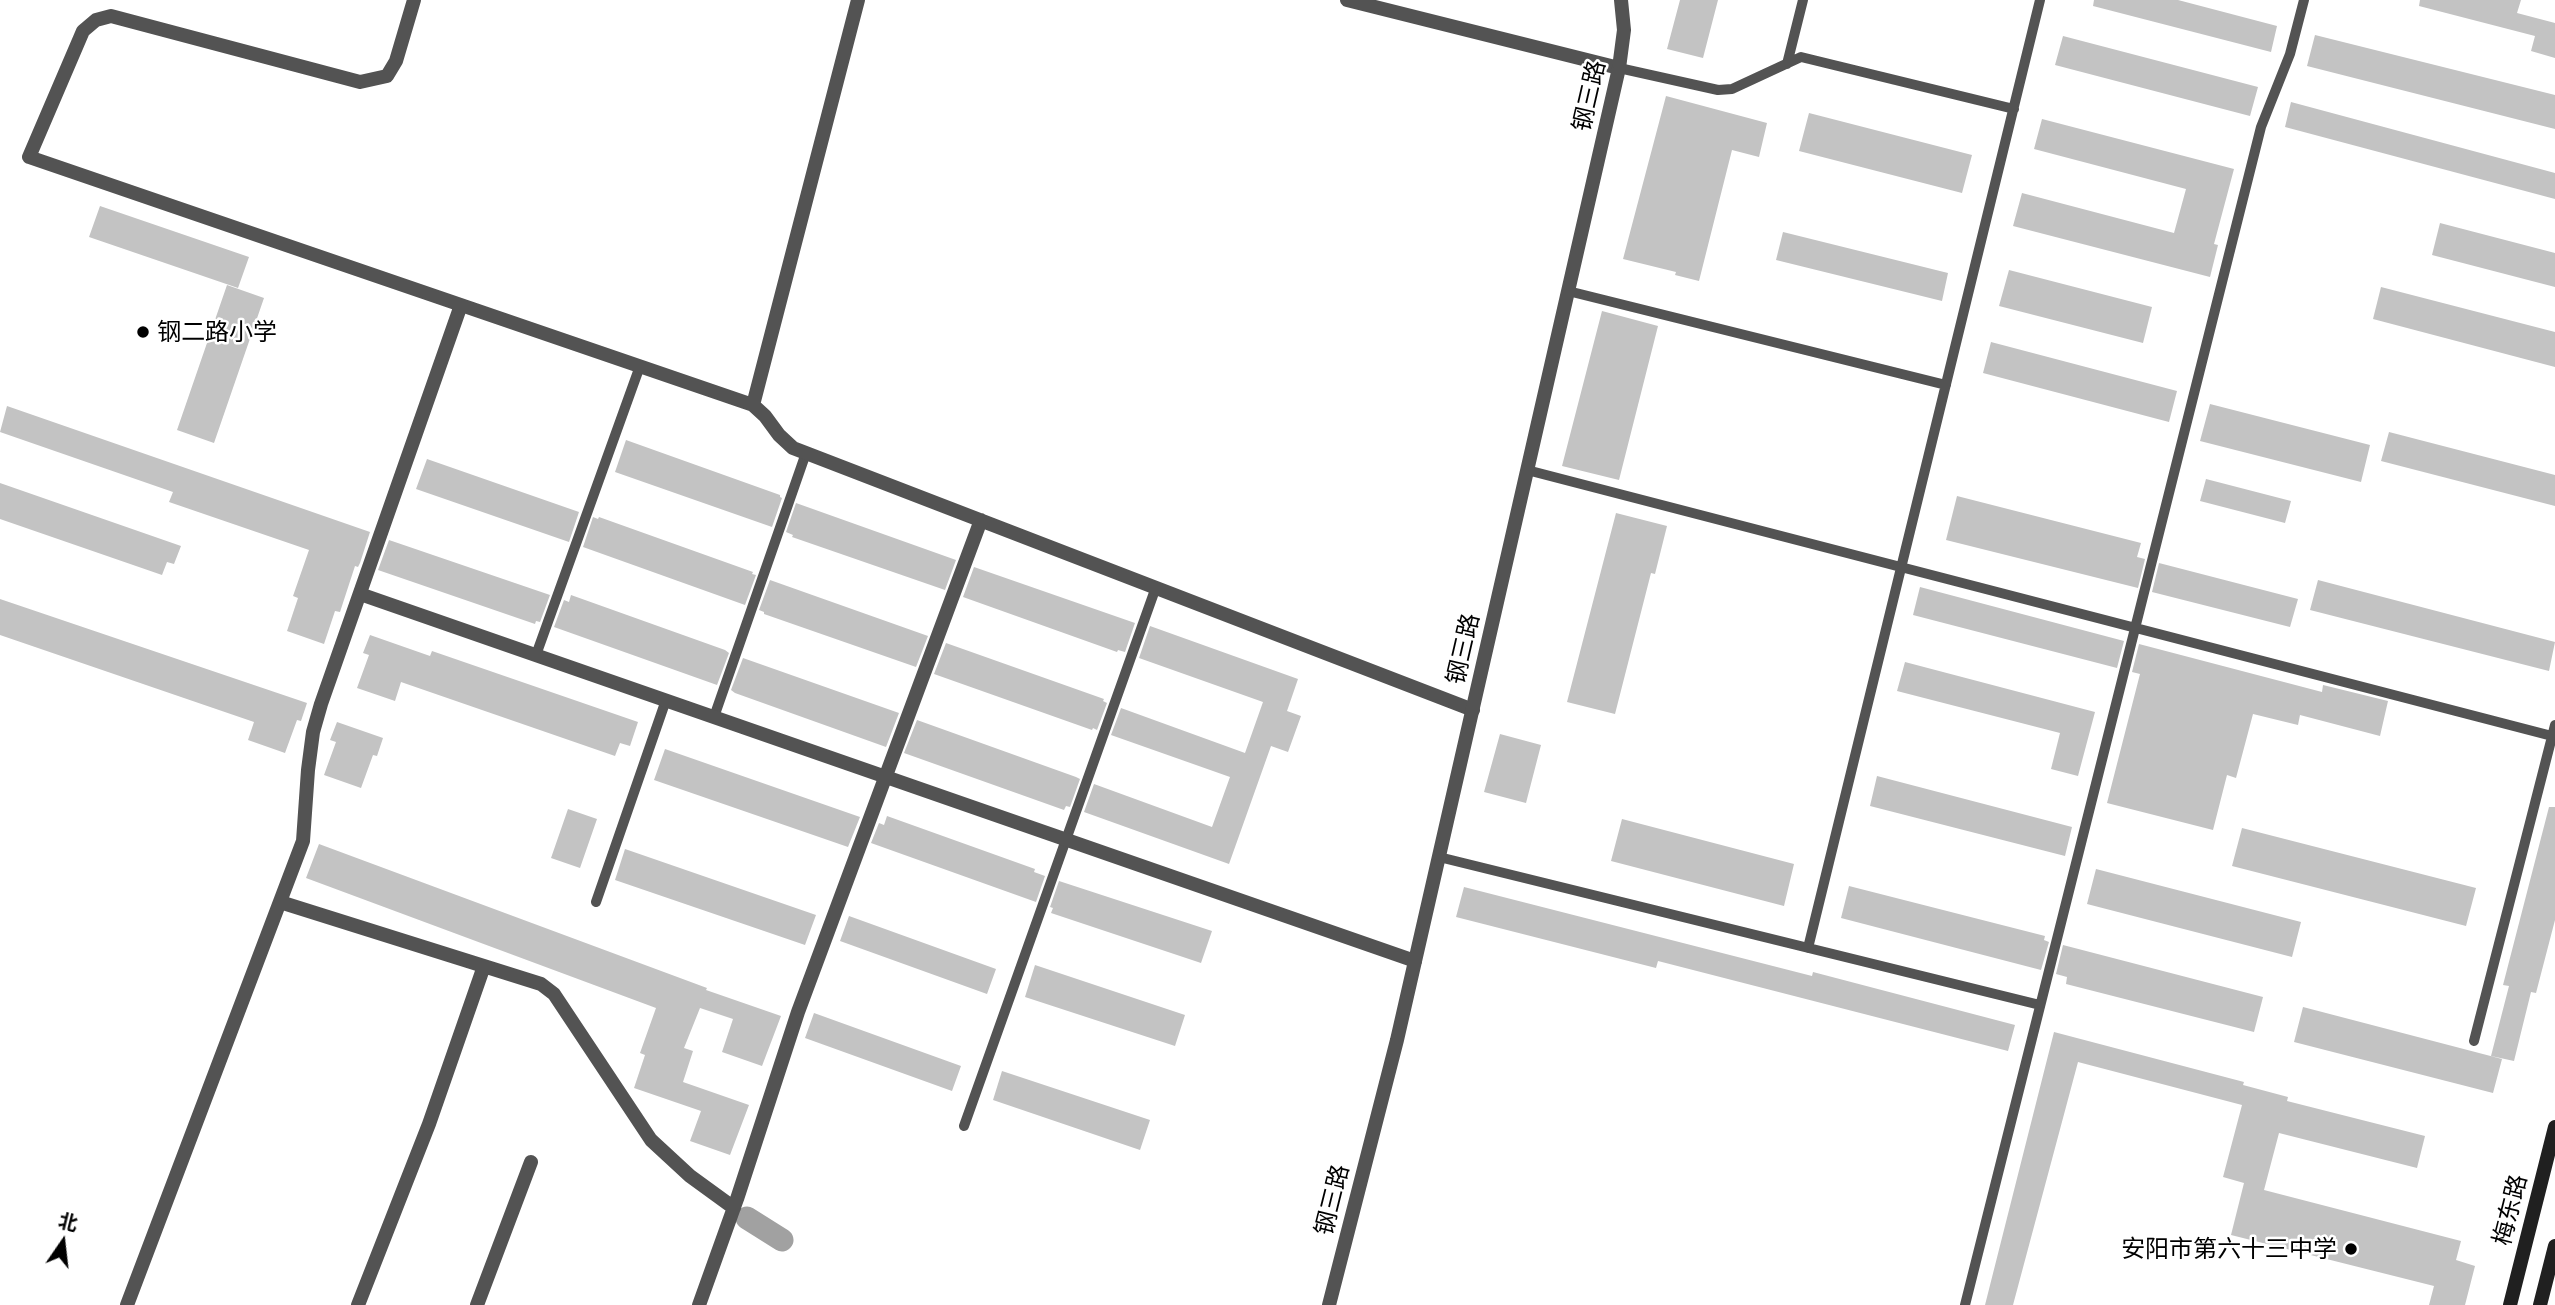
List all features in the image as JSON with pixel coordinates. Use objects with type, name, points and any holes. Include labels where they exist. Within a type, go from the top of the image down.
[{"type":"main road","name":"梅东路","points":[[2510,1305],[2555,1127]]},
{"type":"main road","points":[[2540,1305],[2555,1246]]},
{"type":"street","points":[[414,0],[396,61],[387,76],[360,82],[111,16],[96,20],[83,31],[29,157],[753,405],[793,448],[1472,710]]},
{"type":"street","points":[[753,405],[858,0]]},
{"type":"street","points":[[1347,0],[1619,68]]},
{"type":"street","name":"钢三路","points":[[1329,1305],[1415,961],[1619,68],[1625,30],[1621,0]]},
{"type":"street","points":[[127,1305],[303,841],[313,732],[461,305]]},
{"type":"street","points":[[699,1305],[799,1012],[981,520]]},
{"type":"street","points":[[360,594],[1415,961]]},
{"type":"street","points":[[280,902],[541,984],[554,994],[651,1140],[690,1176],[734,1208]]},
{"type":"street","points":[[358,1305],[429,1124],[484,966]]},
{"type":"street","points":[[477,1305],[531,1161]]},
{"type":"lane","points":[[1787,64],[1804,0]]},
{"type":"lane","points":[[1808,948],[2040,0]]},
{"type":"lane","points":[[1965,1305],[2261,127],[2290,54],[2304,0]]},
{"type":"lane","points":[[1619,68],[1718,90],[1732,89],[1801,57],[2014,108]]},
{"type":"lane","points":[[1567,291],[1947,385]]},
{"type":"lane","points":[[536,655],[640,366]]},
{"type":"lane","points":[[714,717],[806,453]]},
{"type":"lane","points":[[1527,470],[2554,731],[2474,1041]]},
{"type":"lane","points":[[964,1126],[1156,587]]},
{"type":"lane","points":[[596,902],[666,700]]},
{"type":"lane","points":[[1439,857],[2040,1005]]},
{"type":"building","points":[[1680,0],[1718,0],[1703,58],[1667,49]]},
{"type":"building","points":[[2094,0],[2178,0],[2277,26],[2271,52],[2093,6]]},
{"type":"building","points":[[2420,0],[2521,0],[2517,13],[2555,23],[2555,58],[2531,51],[2535,36],[2419,6]]},
{"type":"building","points":[[2315,35],[2555,95],[2555,129],[2307,66]]},
{"type":"building","points":[[2063,36],[2258,87],[2250,116],[2055,65]]},
{"type":"building","points":[[1666,96],[1767,123],[1759,157],[1732,150],[1699,281],[1675,275],[1676,272],[1623,259]]},
{"type":"building","points":[[2291,102],[2555,173],[2555,199],[2285,127]]},
{"type":"building","points":[[1809,113],[1972,155],[1962,193],[1799,151]]},
{"type":"building","points":[[2042,119],[2234,169],[2214,244],[2218,245],[2210,277],[2013,226],[2022,193],[2174,233],[2186,189],[2034,149]]},
{"type":"building","points":[[100,206],[249,257],[238,288],[89,237]]},
{"type":"building","points":[[2440,223],[2555,253],[2555,287],[2432,255]]},
{"type":"building","points":[[1783,232],[1948,273],[1942,301],[1776,260]]},
{"type":"building","points":[[2009,270],[2152,307],[2143,343],[1999,306]]},
{"type":"building","points":[[227,285],[264,298],[214,443],[177,430]]},
{"type":"building","points":[[2381,287],[2555,332],[2555,367],[2373,319]]},
{"type":"building","points":[[1602,311],[1658,326],[1619,480],[1562,466]]},
{"type":"building","points":[[1991,342],[2177,391],[2169,422],[1983,373]]},
{"type":"building","points":[[2210,404],[2370,445],[2361,482],[2200,441]]},
{"type":"building","points":[[7,406],[370,532],[360,563],[358,567],[355,566],[340,612],[335,611],[324,644],[287,631],[298,598],[293,596],[309,550],[169,502],[173,492],[0,432]]},
{"type":"building","points":[[2389,432],[2555,475],[2555,506],[2381,461]]},
{"type":"building","points":[[626,440],[780,495],[782,498],[772,527],[615,472]]},
{"type":"building","points":[[427,459],[579,512],[569,542],[416,489]]},
{"type":"building","points":[[2206,479],[2291,501],[2285,523],[2200,501]]},
{"type":"building","points":[[0,483],[181,546],[174,564],[167,562],[162,575],[0,519]]},
{"type":"building","points":[[1957,496],[2141,543],[2137,557],[2145,559],[2138,588],[1946,540]]},
{"type":"building","points":[[796,503],[956,560],[945,590],[792,537],[793,535],[786,532]]},
{"type":"building","points":[[1616,513],[1667,526],[1655,574],[1651,573],[1615,714],[1567,702]]},
{"type":"building","points":[[593,517],[753,572],[752,574],[756,575],[745,605],[583,547]]},
{"type":"building","points":[[389,540],[550,595],[540,622],[536,621],[535,624],[378,570]]},
{"type":"building","points":[[2159,563],[2298,599],[2290,627],[2152,592]]},
{"type":"building","points":[[974,567],[1135,623],[1125,652],[1117,652],[963,597]]},
{"type":"building","points":[[770,580],[928,636],[916,667],[764,614],[759,610]]},
{"type":"building","points":[[2318,580],[2555,642],[2549,671],[2310,610]]},
{"type":"building","points":[[1920,587],[2124,641],[2117,668],[1913,615]]},
{"type":"building","points":[[571,595],[725,650],[729,653],[717,685],[554,627],[564,600],[569,602]]},
{"type":"building","points":[[0,599],[307,703],[301,721],[297,720],[285,753],[248,740],[254,722],[0,635]]},
{"type":"building","points":[[1150,626],[1298,679],[1287,711],[1301,716],[1288,752],[1271,746],[1229,864],[1084,812],[1094,784],[1212,827],[1230,777],[1111,735],[1121,708],[1245,753],[1263,702],[1139,658]]},
{"type":"building","points":[[370,635],[430,656],[432,651],[638,722],[630,746],[620,743],[615,756],[401,682],[395,701],[357,688],[369,655],[363,653]]},
{"type":"building","points":[[946,643],[1104,699],[1107,703],[1097,730],[934,674]]},
{"type":"building","points":[[2139,644],[2322,692],[2323,685],[2388,701],[2380,736],[2300,715],[2298,725],[2253,714],[2236,778],[2227,775],[2213,830],[2107,803],[2140,674],[2132,672]]},
{"type":"building","points":[[743,658],[899,713],[886,747],[735,693],[731,690]]},
{"type":"building","points":[[1905,662],[2095,712],[2078,776],[2051,769],[2060,733],[1897,691]]},
{"type":"building","points":[[917,720],[1080,779],[1070,807],[1066,806],[1064,810],[904,753]]},
{"type":"building","points":[[337,722],[383,738],[377,756],[373,755],[361,788],[324,775],[336,742],[330,740]]},
{"type":"building","points":[[1500,734],[1541,745],[1526,803],[1484,792]]},
{"type":"building","points":[[665,749],[860,817],[848,847],[654,780]]},
{"type":"building","points":[[1877,776],[2072,827],[2065,856],[1870,806]]},
{"type":"building","points":[[2549,807],[2555,807],[2555,920],[2536,993],[2531,992],[2514,1061],[2491,1056],[2509,986],[2503,985]]},
{"type":"building","points":[[568,809],[597,819],[580,868],[551,858]]},
{"type":"building","points":[[887,816],[1035,869],[1034,872],[1045,876],[1036,902],[871,843],[879,823],[884,825]]},
{"type":"building","points":[[1622,819],[1794,864],[1784,906],[1611,861]]},
{"type":"building","points":[[2242,828],[2476,888],[2466,926],[2232,866]]},
{"type":"building","points":[[319,844],[781,1016],[762,1066],[722,1052],[733,1019],[700,1008],[684,1048],[693,1051],[683,1082],[749,1105],[730,1155],[690,1141],[701,1111],[634,1088],[645,1055],[640,1053],[656,1008],[306,878]]},
{"type":"building","points":[[625,849],[816,915],[805,945],[615,880]]},
{"type":"building","points":[[2096,869],[2301,922],[2292,957],[2087,904]]},
{"type":"building","points":[[1059,881],[1212,931],[1201,963],[1051,913],[1053,908],[1050,907]]},
{"type":"building","points":[[1849,886],[2045,936],[2044,940],[2049,942],[2041,970],[1841,918]]},
{"type":"building","points":[[1464,887],[1812,976],[1813,972],[2015,1025],[2008,1051],[1658,961],[1656,968],[1456,917]]},
{"type":"building","points":[[849,916],[996,969],[987,994],[840,941]]},
{"type":"building","points":[[2063,945],[2263,997],[2254,1032],[2066,984],[2067,977],[2056,974]]},
{"type":"building","points":[[1035,965],[1185,1015],[1175,1046],[1025,997]]},
{"type":"building","points":[[2303,1007],[2502,1059],[2493,1093],[2294,1042]]},
{"type":"building","points":[[814,1013],[961,1066],[952,1091],[805,1038]]},
{"type":"building","points":[[2054,1032],[2244,1082],[2243,1085],[2288,1097],[2287,1101],[2425,1136],[2417,1168],[2279,1133],[2264,1190],[2461,1241],[2456,1260],[2475,1266],[2465,1305],[2429,1305],[2434,1286],[2231,1235],[2244,1183],[2223,1177],[2242,1105],[2078,1062],[2013,1305],[1985,1305]]},
{"type":"building","points":[[1002,1071],[1150,1120],[1140,1150],[993,1100]]},
{"type":"waterway","points":[[747,1218],[782,1240]]},
{"type":"place","name":"钢二路小学","points":[[143,332]]},
{"type":"place","name":"安阳市第六十三中学","points":[[2351,1249]]}]
